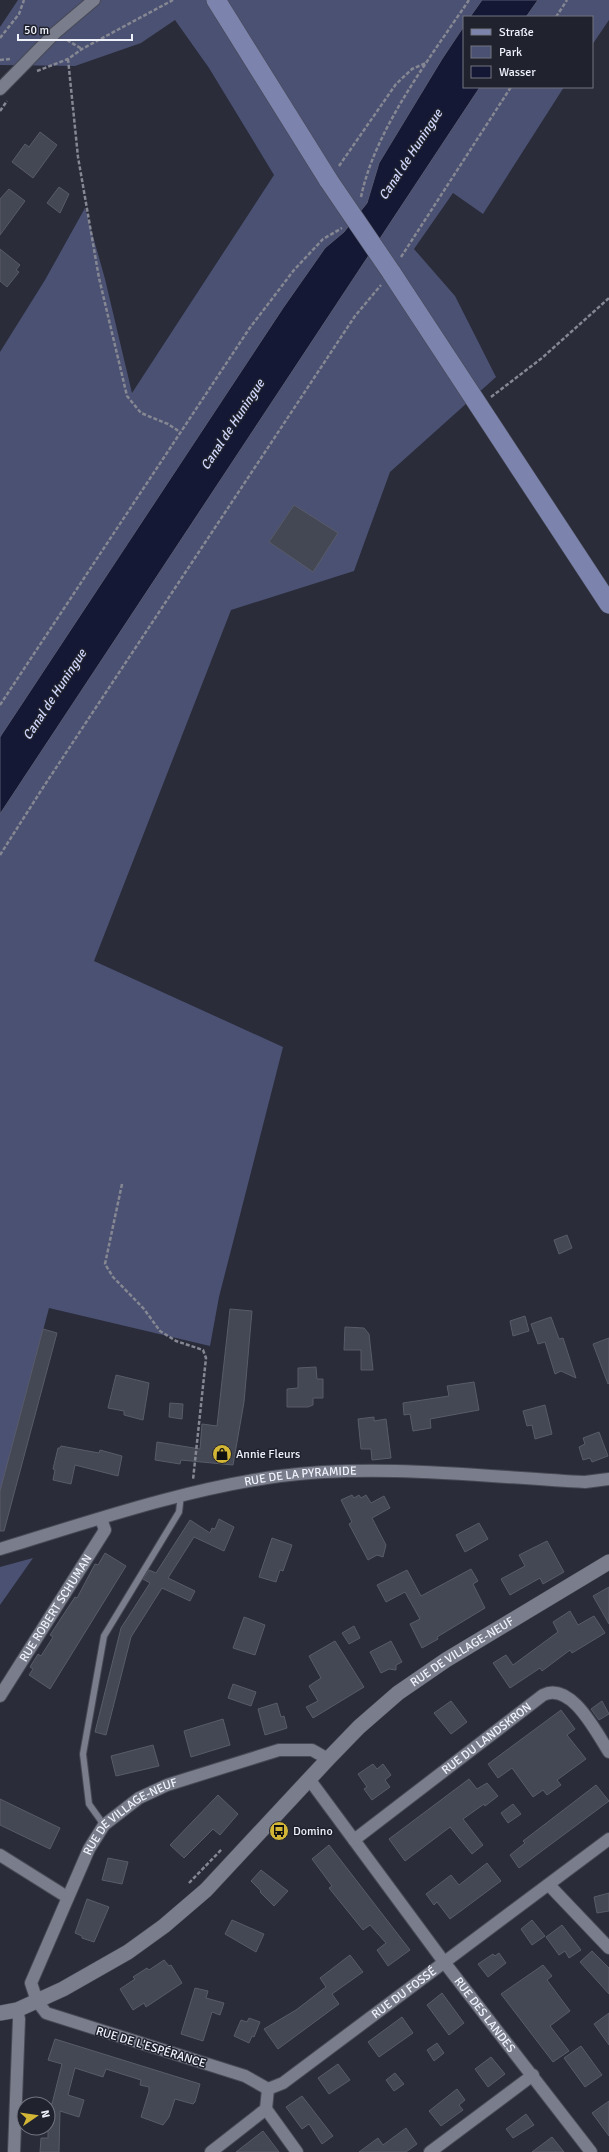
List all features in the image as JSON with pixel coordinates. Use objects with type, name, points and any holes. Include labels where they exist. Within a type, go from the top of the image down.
[{"type":"main road","points":[[216,0],[329,181],[391,272],[609,604]]},
{"type":"street","points":[[0,88],[55,33],[94,0]]},
{"type":"street","name":"RUE DE LA PYRAMIDE","points":[[0,1549],[101,1518],[187,1494],[281,1476],[355,1471],[585,1482],[609,1479]]},
{"type":"street","name":"RUE ROBERT SCHUMAN","points":[[0,1696],[104,1530],[101,1518]]},
{"type":"street","name":"RUE DE VILLAGE-NEUF","points":[[0,2013],[17,2010],[63,1989],[128,1952],[183,1912],[206,1890],[308,1779],[359,1727],[398,1693],[446,1660],[609,1562]]},
{"type":"street","name":"RUE DU LANDSKRON","points":[[354,1840],[550,1691],[566,1695],[579,1708],[609,1752]]},
{"type":"street","name":"RUE DE VILLAGE-NEUF","points":[[37,2001],[31,1983],[89,1849],[104,1825],[139,1798],[167,1785],[279,1750],[312,1750],[328,1759]]},
{"type":"street","name":"RUE DES LANDES","points":[[308,1779],[444,1962],[533,2075],[591,2152]]},
{"type":"street","name":"RUE DU FOSSÉ","points":[[268,2089],[283,2082],[609,1839]]},
{"type":"street","points":[[0,1855],[67,1897]]},
{"type":"street","points":[[549,1885],[609,1948]]},
{"type":"street","name":"RUE DE L'ESPÉRANCE","points":[[37,2001],[46,2013],[51,2016],[245,2076],[268,2089]]},
{"type":"street","points":[[14,2152],[19,2019],[17,2010]]},
{"type":"street","points":[[430,2152],[533,2075]]},
{"type":"street","points":[[268,2089],[266,2109],[297,2152]]},
{"type":"street","points":[[211,2152],[266,2109]]},
{"type":"lane","points":[[104,1825],[89,1804],[83,1754],[104,1636],[179,1512],[187,1494]]},
{"type":"path","points":[[0,38],[19,14],[24,0]]},
{"type":"path","points":[[34,72],[68,60],[82,49],[173,0]]},
{"type":"path","points":[[361,199],[371,160],[426,63],[469,0]]},
{"type":"path","points":[[557,16],[567,0]]},
{"type":"path","points":[[68,60],[79,165],[99,278],[127,396],[141,413],[168,424],[180,432]]},
{"type":"path","points":[[329,181],[396,84],[412,69],[426,63]]},
{"type":"path","points":[[0,855],[44,786],[355,316],[391,272],[510,88]]},
{"type":"path","points":[[0,111],[9,99]]},
{"type":"path","points":[[0,705],[249,329],[294,270],[323,239],[344,227]]},
{"type":"path","points":[[479,406],[542,358],[609,298]]},
{"type":"path","points":[[122,1184],[105,1264],[113,1277],[144,1309],[160,1331],[176,1341],[204,1350],[206,1358],[193,1467],[187,1494]]},
{"type":"green space","points":[[18,0],[609,0],[609,20],[593,44],[593,16],[463,16],[463,88],[563,88],[483,214],[453,193],[414,249],[455,296],[496,377],[390,472],[354,571],[231,610],[94,961],[283,1047],[219,1297],[210,1346],[49,1308],[0,1493],[0,352],[45,280],[85,208],[105,279],[132,393],[274,175],[209,68],[175,20],[141,43],[75,66],[0,65],[0,27]]},
{"type":"green space","points":[[33,1558],[0,1605],[0,1567]]},
{"type":"water","points":[[482,0],[538,0],[527,16],[471,16]]},
{"type":"water","name":"Canal de Huningue","points":[[463,28],[463,88],[479,88],[0,814],[0,737],[283,308],[325,248],[344,232],[367,203],[379,163],[442,59]]},
{"type":"building","points":[[40,132],[57,145],[33,178],[12,162],[25,144],[29,147]]},
{"type":"building","points":[[59,187],[69,194],[60,213],[47,203]]},
{"type":"building","points":[[9,189],[25,201],[0,235],[0,199]]},
{"type":"building","points":[[0,249],[20,265],[16,270],[19,272],[7,287],[0,281]]},
{"type":"building","points":[[294,505],[338,533],[313,572],[269,542]]},
{"type":"building","points":[[567,1235],[572,1248],[559,1254],[554,1240]]},
{"type":"building","points":[[230,1309],[252,1311],[244,1402],[233,1465],[181,1460],[180,1464],[155,1460],[157,1442],[200,1449],[202,1424],[217,1426]]},
{"type":"building","points":[[525,1316],[529,1331],[513,1336],[510,1321]]},
{"type":"building","points":[[551,1317],[559,1339],[563,1338],[576,1378],[561,1371],[555,1374],[545,1342],[538,1344],[531,1324]]},
{"type":"building","points":[[345,1327],[364,1328],[369,1334],[373,1370],[361,1370],[361,1350],[344,1350]]},
{"type":"building","points":[[43,1329],[57,1333],[4,1531],[0,1531],[0,1491]]},
{"type":"building","points":[[609,1338],[609,1383],[608,1384],[593,1344]]},
{"type":"building","points":[[316,1367],[317,1379],[323,1379],[323,1398],[313,1398],[313,1405],[308,1407],[287,1407],[287,1389],[298,1388],[298,1368]]},
{"type":"building","points":[[116,1375],[149,1383],[143,1420],[124,1415],[124,1411],[108,1408]]},
{"type":"building","points":[[474,1382],[479,1410],[430,1419],[431,1428],[413,1431],[410,1414],[404,1415],[403,1403],[449,1396],[447,1386]]},
{"type":"building","points":[[170,1403],[183,1404],[182,1419],[169,1417]]},
{"type":"building","points":[[545,1405],[552,1434],[535,1439],[532,1425],[527,1426],[523,1411]]},
{"type":"building","points":[[374,1417],[374,1421],[386,1419],[391,1458],[372,1460],[371,1449],[361,1449],[358,1419]]},
{"type":"building","points":[[599,1432],[608,1456],[592,1462],[590,1458],[583,1460],[579,1447],[585,1444],[583,1438]]},
{"type":"building","points":[[61,1446],[99,1453],[100,1450],[122,1456],[118,1476],[75,1465],[71,1484],[53,1480],[55,1470],[53,1469],[58,1448]]},
{"type":"building","points":[[352,1495],[354,1498],[359,1495],[361,1498],[366,1495],[371,1503],[384,1496],[390,1508],[372,1518],[386,1545],[383,1557],[377,1555],[368,1560],[349,1524],[352,1522],[341,1500]]},
{"type":"building","points":[[219,1519],[234,1527],[224,1551],[194,1537],[168,1578],[195,1591],[190,1601],[162,1588],[131,1637],[106,1735],[95,1732],[121,1628],[150,1583],[143,1579],[149,1570],[156,1573],[190,1520],[210,1533],[212,1528],[215,1529]]},
{"type":"building","points":[[479,1523],[488,1539],[465,1552],[456,1535]]},
{"type":"building","points":[[272,1538],[292,1545],[283,1571],[280,1570],[276,1582],[259,1577]]},
{"type":"building","points":[[547,1541],[564,1572],[543,1584],[540,1578],[510,1595],[501,1579],[525,1566],[519,1555]]},
{"type":"building","points":[[105,1553],[126,1566],[50,1689],[29,1675],[33,1669],[30,1667],[38,1654],[41,1656],[53,1637],[50,1635],[75,1597],[77,1598],[95,1564],[98,1565]]},
{"type":"building","points":[[471,1569],[478,1581],[473,1584],[485,1608],[437,1637],[438,1639],[422,1648],[410,1624],[420,1619],[405,1592],[386,1602],[377,1585],[407,1570],[421,1596]]},
{"type":"building","points":[[609,1587],[609,1624],[593,1596]]},
{"type":"building","points":[[570,1611],[578,1625],[594,1616],[605,1633],[572,1653],[570,1650],[542,1671],[540,1668],[510,1688],[493,1663],[506,1655],[513,1665],[558,1632],[553,1622]]},
{"type":"building","points":[[244,1617],[265,1625],[255,1655],[233,1648]]},
{"type":"building","points":[[354,1626],[360,1638],[349,1644],[342,1633]]},
{"type":"building","points":[[335,1641],[364,1687],[313,1718],[306,1707],[318,1701],[309,1686],[321,1678],[309,1656]]},
{"type":"building","points":[[391,1641],[402,1662],[396,1665],[396,1670],[389,1669],[381,1673],[370,1652]]},
{"type":"building","points":[[233,1684],[256,1692],[251,1706],[228,1698]]},
{"type":"building","points":[[451,1701],[467,1722],[451,1734],[434,1713]]},
{"type":"building","points":[[602,1701],[609,1714],[599,1720],[591,1709]]},
{"type":"building","points":[[277,1703],[281,1717],[284,1716],[287,1728],[265,1735],[258,1709]]},
{"type":"building","points":[[561,1710],[575,1729],[567,1735],[586,1759],[557,1780],[561,1785],[547,1795],[543,1790],[533,1797],[512,1768],[498,1778],[488,1764]]},
{"type":"building","points":[[223,1719],[230,1745],[191,1757],[184,1731]]},
{"type":"building","points":[[153,1745],[159,1766],[116,1776],[111,1756]]},
{"type":"building","points":[[373,1764],[377,1769],[383,1764],[391,1775],[385,1780],[390,1787],[372,1800],[364,1789],[367,1787],[358,1774]]},
{"type":"building","points":[[469,1779],[477,1789],[487,1783],[498,1796],[485,1806],[484,1804],[463,1819],[483,1845],[472,1854],[450,1827],[405,1861],[389,1839]]},
{"type":"building","points":[[596,1785],[609,1801],[519,1868],[510,1855],[525,1843],[523,1841]]},
{"type":"building","points":[[218,1795],[238,1814],[220,1835],[213,1829],[184,1858],[170,1845]]},
{"type":"building","points":[[0,1799],[60,1828],[50,1849],[0,1825]]},
{"type":"building","points":[[513,1804],[521,1814],[508,1823],[501,1813]]},
{"type":"building","points":[[329,1845],[410,1950],[388,1966],[377,1950],[386,1943],[370,1925],[363,1930],[329,1888],[332,1886],[312,1859]]},
{"type":"building","points":[[108,1858],[128,1862],[122,1884],[102,1880]]},
{"type":"building","points":[[487,1863],[501,1881],[450,1919],[437,1902],[434,1905],[426,1894],[451,1875],[459,1885]]},
{"type":"building","points":[[261,1870],[288,1891],[274,1906],[251,1881]]},
{"type":"building","points":[[609,1893],[609,1911],[597,1913],[594,1897]]},
{"type":"building","points":[[87,1899],[109,1907],[94,1942],[82,1938],[82,1936],[75,1933]]},
{"type":"building","points":[[232,1920],[264,1934],[256,1952],[225,1934]]},
{"type":"building","points":[[532,1920],[545,1936],[532,1945],[521,1929]]},
{"type":"building","points":[[562,1925],[581,1950],[569,1958],[565,1951],[559,1955],[546,1937]]},
{"type":"building","points":[[592,1951],[609,1968],[609,1994],[580,1962]]},
{"type":"building","points":[[499,1953],[506,1963],[488,1977],[478,1964],[493,1954],[495,1956]]},
{"type":"building","points":[[350,1955],[363,1972],[332,1994],[339,2004],[278,2049],[264,2029],[296,2010],[326,1987],[320,1978]]},
{"type":"building","points":[[164,1960],[169,1966],[171,1965],[182,1983],[146,2007],[144,2003],[133,2010],[120,1989],[135,1979],[133,1977],[147,1968],[149,1970]]},
{"type":"building","points":[[543,1965],[552,1976],[547,1980],[570,2011],[550,2026],[569,2051],[553,2062],[501,1994]]},
{"type":"building","points":[[195,1988],[208,1991],[206,1998],[224,2003],[220,2015],[212,2012],[203,2041],[181,2034]]},
{"type":"building","points":[[442,1993],[464,2023],[449,2035],[427,2005]]},
{"type":"building","points":[[609,2013],[609,2045],[594,2024]]},
{"type":"building","points":[[402,2017],[413,2033],[379,2057],[368,2042]]},
{"type":"building","points":[[249,2018],[260,2022],[254,2037],[252,2036],[249,2043],[234,2036],[241,2020],[247,2022]]},
{"type":"building","points":[[55,2039],[200,2084],[195,2102],[193,2104],[175,2099],[169,2117],[163,2125],[141,2117],[149,2087],[140,2085],[141,2080],[106,2069],[103,2077],[75,2068],[68,2095],[84,2100],[79,2117],[60,2111],[59,2152],[40,2152],[41,2138],[56,2136],[56,2096],[54,2096],[62,2064],[48,2060]]},
{"type":"building","points":[[437,2043],[444,2053],[434,2061],[427,2050]]},
{"type":"building","points":[[581,2046],[602,2075],[585,2087],[564,2058]]},
{"type":"building","points":[[491,2057],[505,2074],[488,2087],[475,2069]]},
{"type":"building","points":[[338,2064],[350,2080],[329,2094],[318,2078]]},
{"type":"building","points":[[395,2073],[404,2084],[394,2091],[386,2080]]},
{"type":"building","points":[[457,2089],[465,2100],[459,2105],[463,2110],[441,2126],[429,2111]]},
{"type":"building","points":[[302,2096],[333,2136],[322,2144],[309,2124],[302,2129],[286,2107]]},
{"type":"building","points":[[609,2101],[609,2136],[592,2113]]},
{"type":"building","points":[[526,2114],[534,2125],[513,2138],[506,2129]]},
{"type":"building","points":[[406,2128],[417,2144],[406,2152],[359,2152],[378,2138],[383,2145]]},
{"type":"building","points":[[263,2131],[279,2152],[236,2152]]},
{"type":"building","points":[[552,2137],[564,2152],[532,2152]]},
{"type":"place","name":"Annie Fleurs","points":[[222,1454]]},
{"type":"place","name":"Domino","points":[[279,1831]]}]
